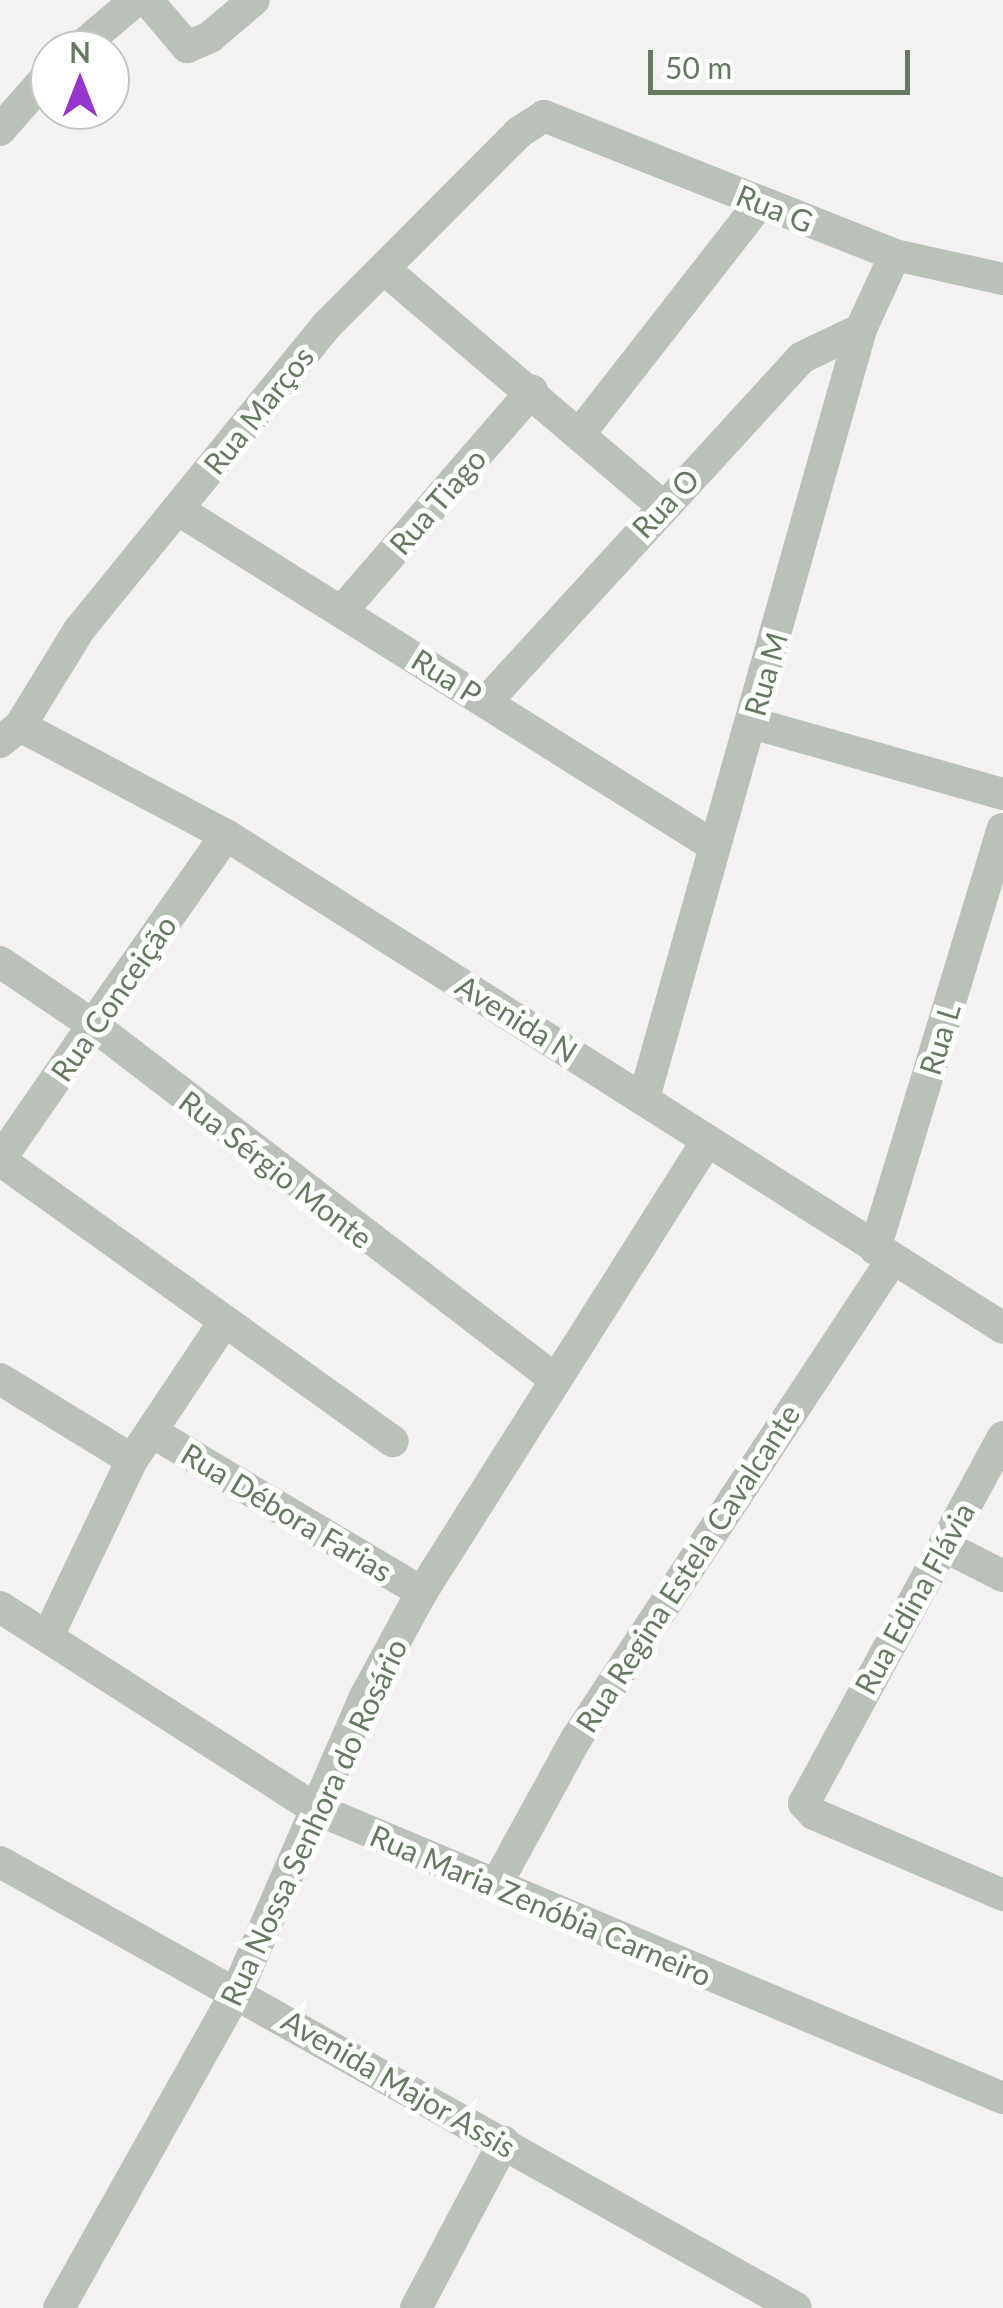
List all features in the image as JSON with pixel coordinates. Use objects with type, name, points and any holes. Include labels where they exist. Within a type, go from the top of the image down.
[{"type":"street","points":[[101,30],[136,0]]},
{"type":"street","points":[[146,0],[187,47],[210,37],[254,0]]},
{"type":"street","points":[[0,130],[30,96]]},
{"type":"street","name":"Rua G","points":[[554,116],[895,255],[1003,279]]},
{"type":"street","name":"Rua Marços","points":[[10,734],[79,630],[326,326],[518,132],[554,116]]},
{"type":"street","points":[[580,432],[760,203]]},
{"type":"street","name":"Rua M","points":[[644,1098],[861,329],[895,255]]},
{"type":"street","points":[[384,269],[662,505]]},
{"type":"street","name":"Rua O","points":[[488,701],[662,505],[801,358],[861,329]]},
{"type":"street","name":"Rua Tiago","points":[[342,611],[532,391]]},
{"type":"street","name":"Rua P","points":[[177,510],[488,701],[714,846]]},
{"type":"street","points":[[752,722],[1003,794]]},
{"type":"street","name":"Avenida N","points":[[10,734],[226,836],[1003,1328]]},
{"type":"street","name":"Rua L","points":[[884,1255],[1003,829]]},
{"type":"street","name":"Rua Conceição","points":[[0,1160],[226,836]]},
{"type":"street","name":"Rua Sérgio Monte","points":[[0,962],[92,1025],[552,1377]]},
{"type":"street","name":"Rua Nossa Senhora do Rosário","points":[[59,2308],[238,1991],[366,1695],[422,1592],[552,1377],[707,1140]]},
{"type":"street","points":[[0,1160],[222,1325],[393,1441]]},
{"type":"street","name":"Rua Regina Estela Cavalcante","points":[[496,1885],[576,1738],[884,1255]]},
{"type":"street","points":[[48,1636],[132,1460],[222,1325]]},
{"type":"street","name":"Rua Débora Farias","points":[[0,1379],[132,1460]]},
{"type":"street","name":"Rua Débora Farias","points":[[152,1432],[422,1592]]},
{"type":"street","name":"Rua Edina Flávia","points":[[1003,1437],[806,1792],[814,1814],[1003,1894]]},
{"type":"street","points":[[944,1546],[1003,1576]]},
{"type":"street","name":"Rua Maria Zenóbia Carneiro","points":[[0,1607],[316,1809],[1003,2098]]},
{"type":"street","name":"Avenida Major Assis","points":[[0,1862],[504,2142],[776,2303]]},
{"type":"street","points":[[416,2308],[504,2142]]}]
